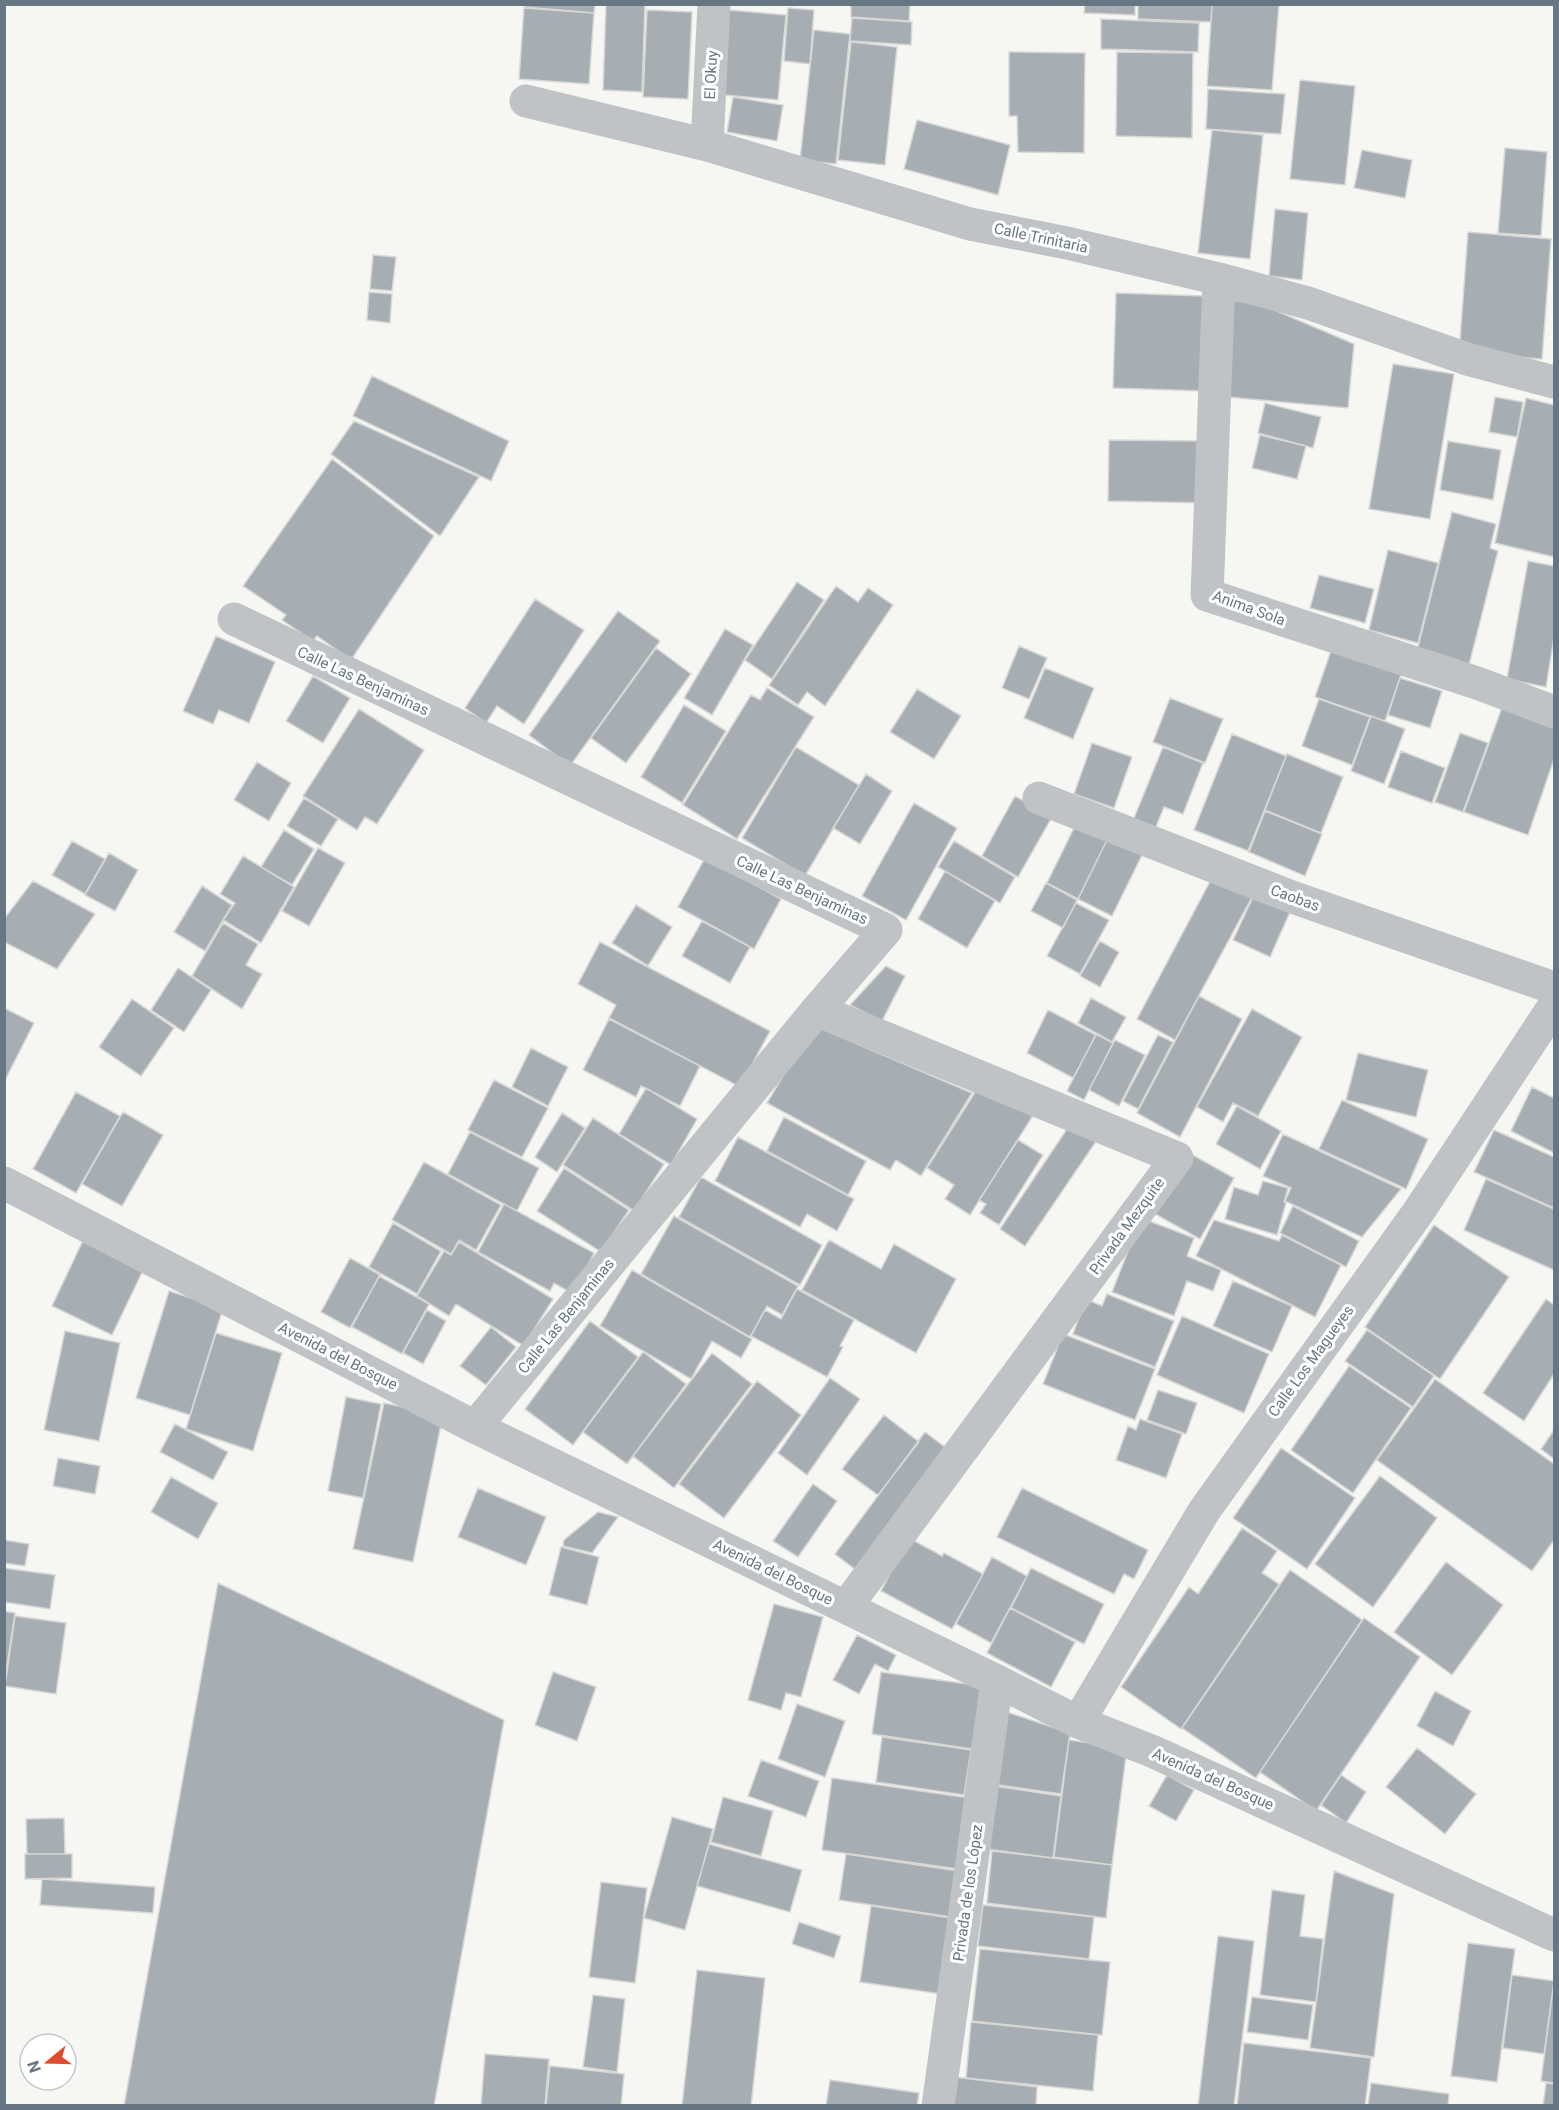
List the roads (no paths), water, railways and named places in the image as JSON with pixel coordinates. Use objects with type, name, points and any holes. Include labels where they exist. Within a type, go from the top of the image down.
[{"type":"street","name":"El Okuy","points":[[707,145],[714,4]]},
{"type":"street","name":"Calle Trinitaria","points":[[526,101],[707,145],[970,224],[1067,243],[1308,303],[1467,359],[1554,382]]},
{"type":"street","name":"Anima Sola","points":[[1219,279],[1207,596],[1477,683],[1554,712]]},
{"type":"street","name":"Calle Las Benjaminas","points":[[234,619],[886,930],[817,1010],[475,1427]]},
{"type":"street","name":"Caobas","points":[[1039,798],[1292,897],[1554,988]]},
{"type":"street","name":"Calle Los Magueyes","points":[[1078,1722],[1204,1511],[1419,1211],[1554,1006]]},
{"type":"street","name":"Privada Mezquite","points":[[817,1010],[1177,1158],[846,1607]]},
{"type":"street","name":"Avenida del Bosque","points":[[4,1183],[475,1427],[1078,1722],[1154,1752],[1554,1935]]},
{"type":"street","name":"Privada de los López","points":[[938,2106],[997,1681]]}]
